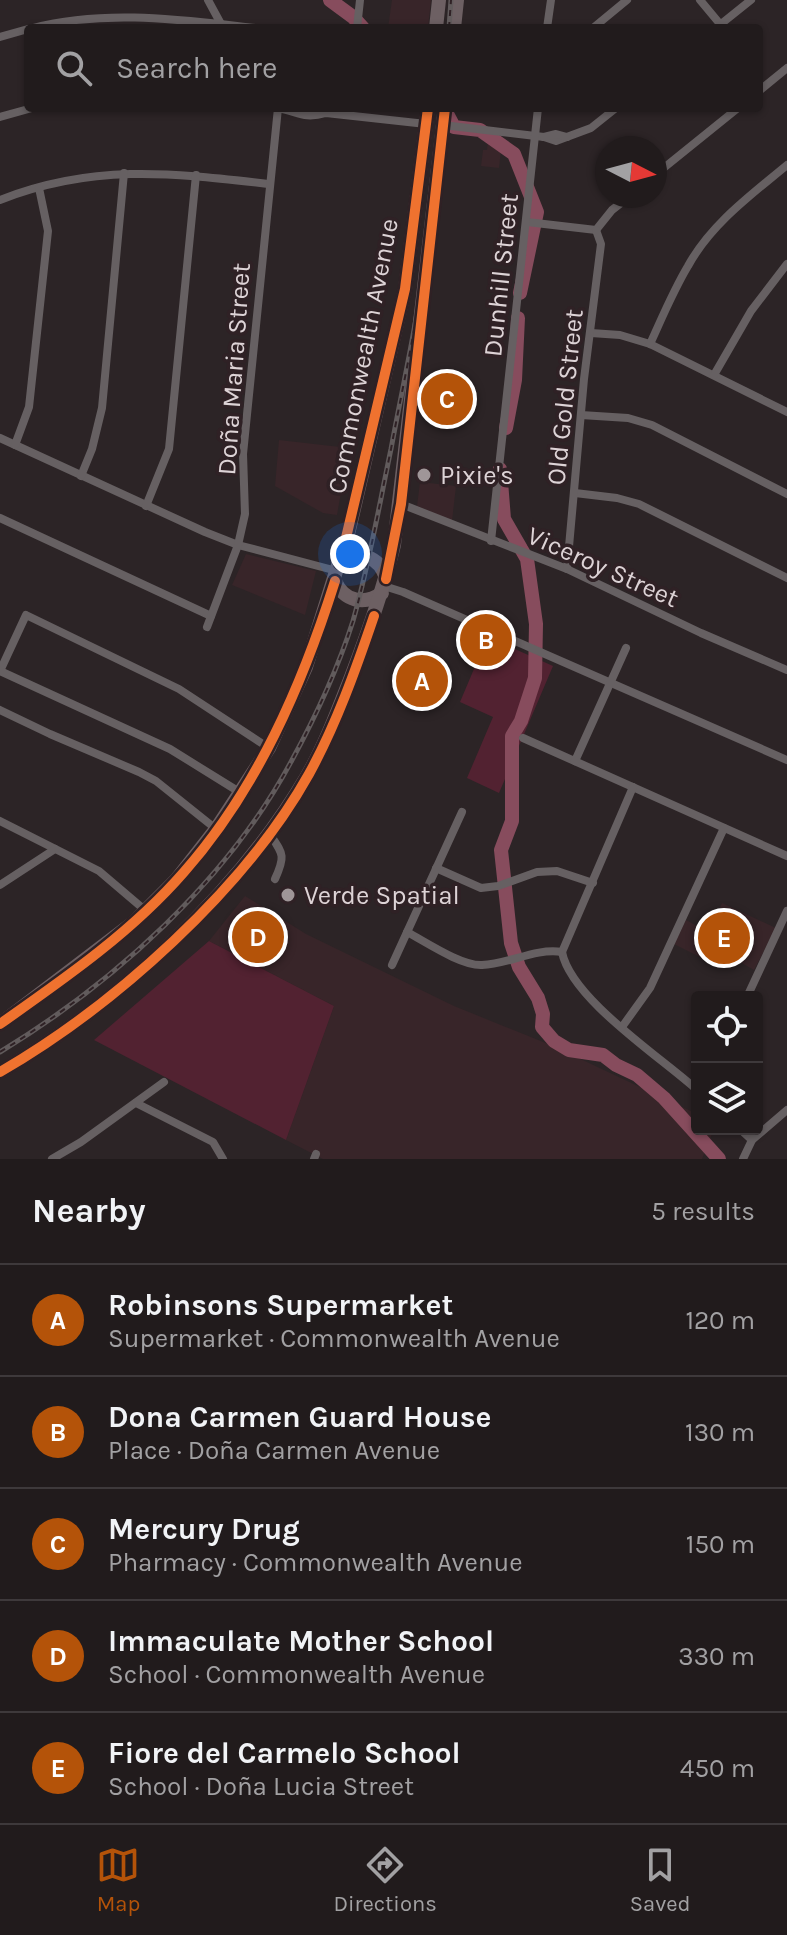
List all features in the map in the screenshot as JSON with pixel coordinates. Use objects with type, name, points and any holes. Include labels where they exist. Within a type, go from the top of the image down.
[{"type":"main road","points":[[436,24],[439,0]]},
{"type":"main road","points":[[454,24],[457,0]]},
{"type":"main road","name":"Commonwealth Avenue","points":[[0,1024],[38,998],[146,911],[185,872],[269,748],[306,667],[338,571],[405,289],[428,112]]},
{"type":"main road","name":"Commonwealth Avenue","points":[[0,1072],[57,1036],[176,938],[269,833],[308,774],[329,731],[384,586],[401,504],[445,112]]},
{"type":"main road","points":[[354,556],[368,557],[380,565],[384,586],[370,600],[355,600],[343,594],[338,571],[354,556]]},
{"type":"main road","points":[[323,619],[335,609],[350,605],[374,616]]},
{"type":"street","points":[[208,0],[221,24]]},
{"type":"street","points":[[357,24],[360,0]]},
{"type":"street","points":[[548,24],[551,0]]},
{"type":"street","points":[[598,24],[627,0]]},
{"type":"street","points":[[700,0],[717,24]]},
{"type":"street","points":[[721,24],[751,0]]},
{"type":"street","points":[[59,24],[94,18],[132,17],[221,24]]},
{"type":"street","points":[[0,37],[24,31]]},
{"type":"street","points":[[763,88],[787,68]]},
{"type":"street","points":[[0,117],[24,110]]},
{"type":"street","name":"Doña Maria Street","points":[[207,627],[238,545],[245,514],[243,454],[277,112]]},
{"type":"street","points":[[290,112],[306,116],[347,112],[426,124]]},
{"type":"street","name":"Dunhill Street","points":[[491,541],[527,222],[540,137],[538,112]]},
{"type":"street","points":[[443,125],[540,137],[556,134],[567,137],[591,128],[611,112]]},
{"type":"street","points":[[667,165],[733,112]]},
{"type":"street","points":[[650,344],[688,265],[704,243],[724,219],[787,165]]},
{"type":"street","points":[[0,200],[89,176],[124,173],[196,175],[269,184]]},
{"type":"street","points":[[81,476],[92,449],[102,408],[124,173]]},
{"type":"street","points":[[146,506],[169,449],[196,175]]},
{"type":"street","points":[[15,445],[29,407],[48,231],[39,188]]},
{"type":"street","points":[[527,222],[596,230],[615,208]]},
{"type":"street","name":"Old Gold Street","points":[[567,569],[601,244],[596,230]]},
{"type":"street","points":[[714,375],[751,311],[787,264]]},
{"type":"street","points":[[591,333],[620,335],[650,344],[784,410],[787,397]]},
{"type":"street","points":[[581,415],[628,418],[652,425],[787,494]]},
{"type":"street","points":[[0,438],[238,545],[338,571]]},
{"type":"street","points":[[575,493],[639,504],[787,578]]},
{"type":"street","name":"Viceroy Street","points":[[401,504],[567,569],[787,670]]},
{"type":"street","points":[[0,518],[211,616]]},
{"type":"street","points":[[384,586],[787,760]]},
{"type":"street","points":[[241,793],[170,749],[0,671],[26,615],[207,704],[269,748]]},
{"type":"street","points":[[575,761],[626,648]]},
{"type":"street","points":[[0,710],[156,781],[216,829]]},
{"type":"street","points":[[523,738],[787,856]]},
{"type":"street","points":[[633,787],[562,952],[572,977],[600,1008],[689,1083],[691,1080]]},
{"type":"street","points":[[392,965],[462,812]]},
{"type":"street","points":[[0,821],[99,871],[146,911]]},
{"type":"street","points":[[622,1027],[650,988],[724,828]]},
{"type":"street","points":[[269,833],[282,852],[283,860],[275,879]]},
{"type":"street","points":[[0,885],[55,849]]},
{"type":"street","points":[[436,868],[481,888],[537,872],[557,871],[593,883]]},
{"type":"street","points":[[750,991],[787,911]]},
{"type":"street","points":[[407,932],[474,964],[551,951],[562,952]]},
{"type":"street","points":[[52,1159],[164,1082]]},
{"type":"street","points":[[136,1103],[213,1142],[223,1159]]},
{"type":"street","points":[[743,1159],[752,1140],[787,1110]]},
{"type":"street","points":[[747,1135],[752,1140]]},
{"type":"shaded area","points":[[392,0],[431,0],[428,24],[389,24]]},
{"type":"shaded area","points":[[488,140],[502,141],[499,168],[481,166]]},
{"type":"shaded area","points":[[279,440],[349,448],[337,515],[323,513],[275,486]]},
{"type":"shaded area","points":[[420,482],[456,486],[452,521],[417,506]]},
{"type":"shaded area","points":[[246,554],[316,571],[305,615],[232,585]]},
{"type":"shaded area","points":[[492,639],[553,666],[499,793],[467,778],[493,717],[460,702],[485,643],[490,644]]},
{"type":"shaded area","points":[[245,896],[306,934],[454,1006],[553,1046],[691,1111],[691,1135],[712,1135],[702,1159],[323,1159],[286,1140],[334,1006],[209,941]]},
{"type":"shaded area","points":[[722,903],[776,928],[754,970],[722,952],[714,964],[674,944],[686,920],[708,932]]},
{"type":"shaded area","points":[[209,941],[334,1006],[286,1140],[94,1040]]},
{"type":"waterway","points":[[330,0],[359,24]]},
{"type":"waterway","points":[[446,112],[454,127],[480,130],[514,154],[537,212],[520,293]]},
{"type":"waterway","points":[[506,428],[515,380],[518,318]]},
{"type":"waterway","points":[[500,469],[504,519],[527,559],[536,624],[535,678],[521,721],[512,736],[512,821],[501,850],[511,943],[519,967],[538,998],[543,1014],[542,1027],[554,1041],[569,1050],[603,1055],[637,1075],[664,1098],[719,1159]]},
{"type":"railway","points":[[449,24],[451,0]]},
{"type":"railway","points":[[0,1052],[85,994],[165,925],[202,887],[266,804],[318,709],[353,621],[378,514],[419,301],[440,112]]},
{"type":"cycle path","points":[[340,563],[405,289],[427,112]]},
{"type":"cycle path","points":[[386,579],[401,504],[445,112]]},
{"type":"cycle path","points":[[0,1024],[120,935],[164,894],[210,840],[234,806],[274,735],[308,659],[335,581]]},
{"type":"cycle path","points":[[0,1072],[87,1014],[131,979],[173,941],[250,860],[282,817],[319,755],[345,696],[374,616]]},
{"type":"place","name":"Mercury Drug","points":[[447,399]]},
{"type":"place","name":"Pixie's","points":[[424,475]]},
{"type":"place","name":"Dona Carmen Guard House","points":[[486,640]]},
{"type":"place","name":"Robinsons Supermarket","points":[[422,681]]},
{"type":"place","name":"Verde Spatial","points":[[288,895]]},
{"type":"place","name":"Immaculate Mother School","points":[[258,937]]},
{"type":"place","name":"Fiore del Carmelo School","points":[[724,938]]}]
